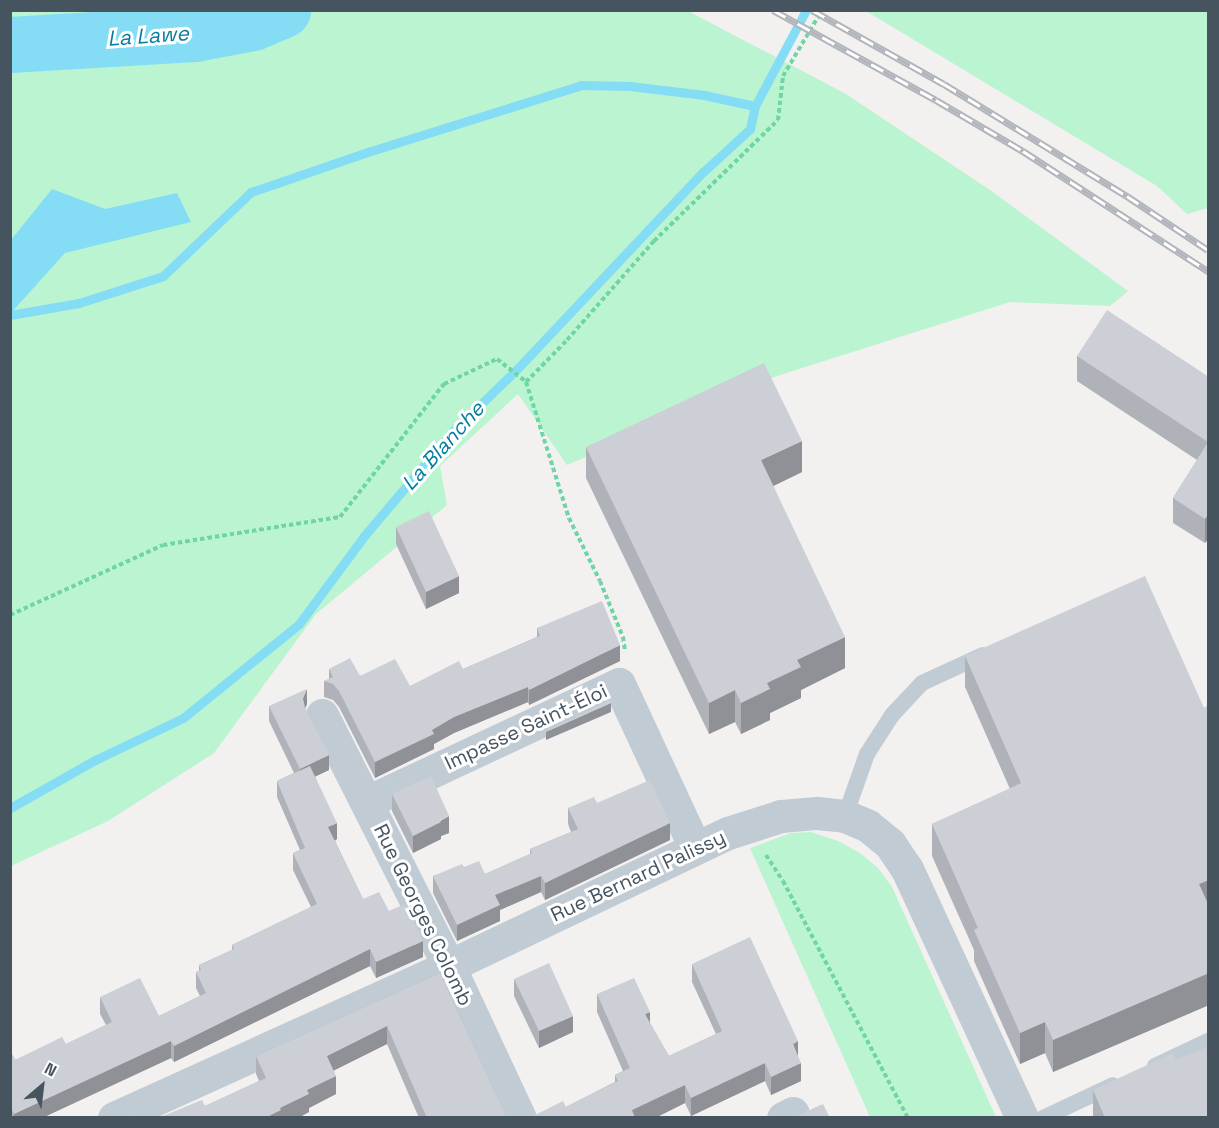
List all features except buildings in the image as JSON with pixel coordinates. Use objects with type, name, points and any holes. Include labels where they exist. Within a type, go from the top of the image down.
[{"type":"street","name":"Impasse Saint-Éloi","points":[[367,802],[620,684],[695,848]]},
{"type":"street","name":"Rue Georges Colomb","points":[[322,715],[449,966],[520,1118]]},
{"type":"street","name":"Rue Bernard Palissy","points":[[114,1118],[449,966],[728,833],[781,816],[817,813],[845,816],[868,826],[890,844],[907,869],[1022,1118]]},
{"type":"lane","points":[[845,816],[867,754],[892,715],[922,683],[997,649]]},
{"type":"lane","points":[[1043,1118],[1209,1041]]},
{"type":"path","points":[[525,380],[567,340],[654,241],[778,120],[783,76],[822,10]]},
{"type":"path","points":[[10,615],[163,545],[340,517],[444,384],[497,359],[525,380],[569,518],[595,569],[623,637],[628,666],[620,684]]},
{"type":"path","points":[[728,833],[763,851],[783,881],[908,1118]]},
{"type":"green space","points":[[10,11],[688,11],[846,94],[990,190],[1128,291],[1110,306],[1010,302],[777,376],[567,465],[518,394],[440,466],[447,505],[316,614],[214,753],[108,821],[11,866]]},
{"type":"green space","points":[[866,11],[1208,11],[1208,208],[1187,214],[1157,186]]},
{"type":"green space","points":[[811,832],[838,841],[860,853],[878,868],[892,887],[996,1117],[870,1117],[750,848],[791,833]]},
{"type":"water","points":[[52,189],[105,209],[177,193],[191,222],[65,253],[11,313],[11,240]]},
{"type":"waterway","name":"La Lawe","points":[[10,45],[195,34],[253,23],[283,10]]},
{"type":"waterway","name":"La Blanche","points":[[10,808],[95,760],[183,718],[299,624],[364,536],[454,430],[518,368],[703,172],[750,129],[755,106],[806,10]]},
{"type":"waterway","points":[[10,315],[79,303],[163,276],[251,192],[371,151],[581,85],[630,86],[704,95],[755,106]]},
{"type":"railway","points":[[773,10],[1023,151],[1208,271]]},
{"type":"railway","points":[[812,10],[944,84],[1127,196],[1208,250]]}]
